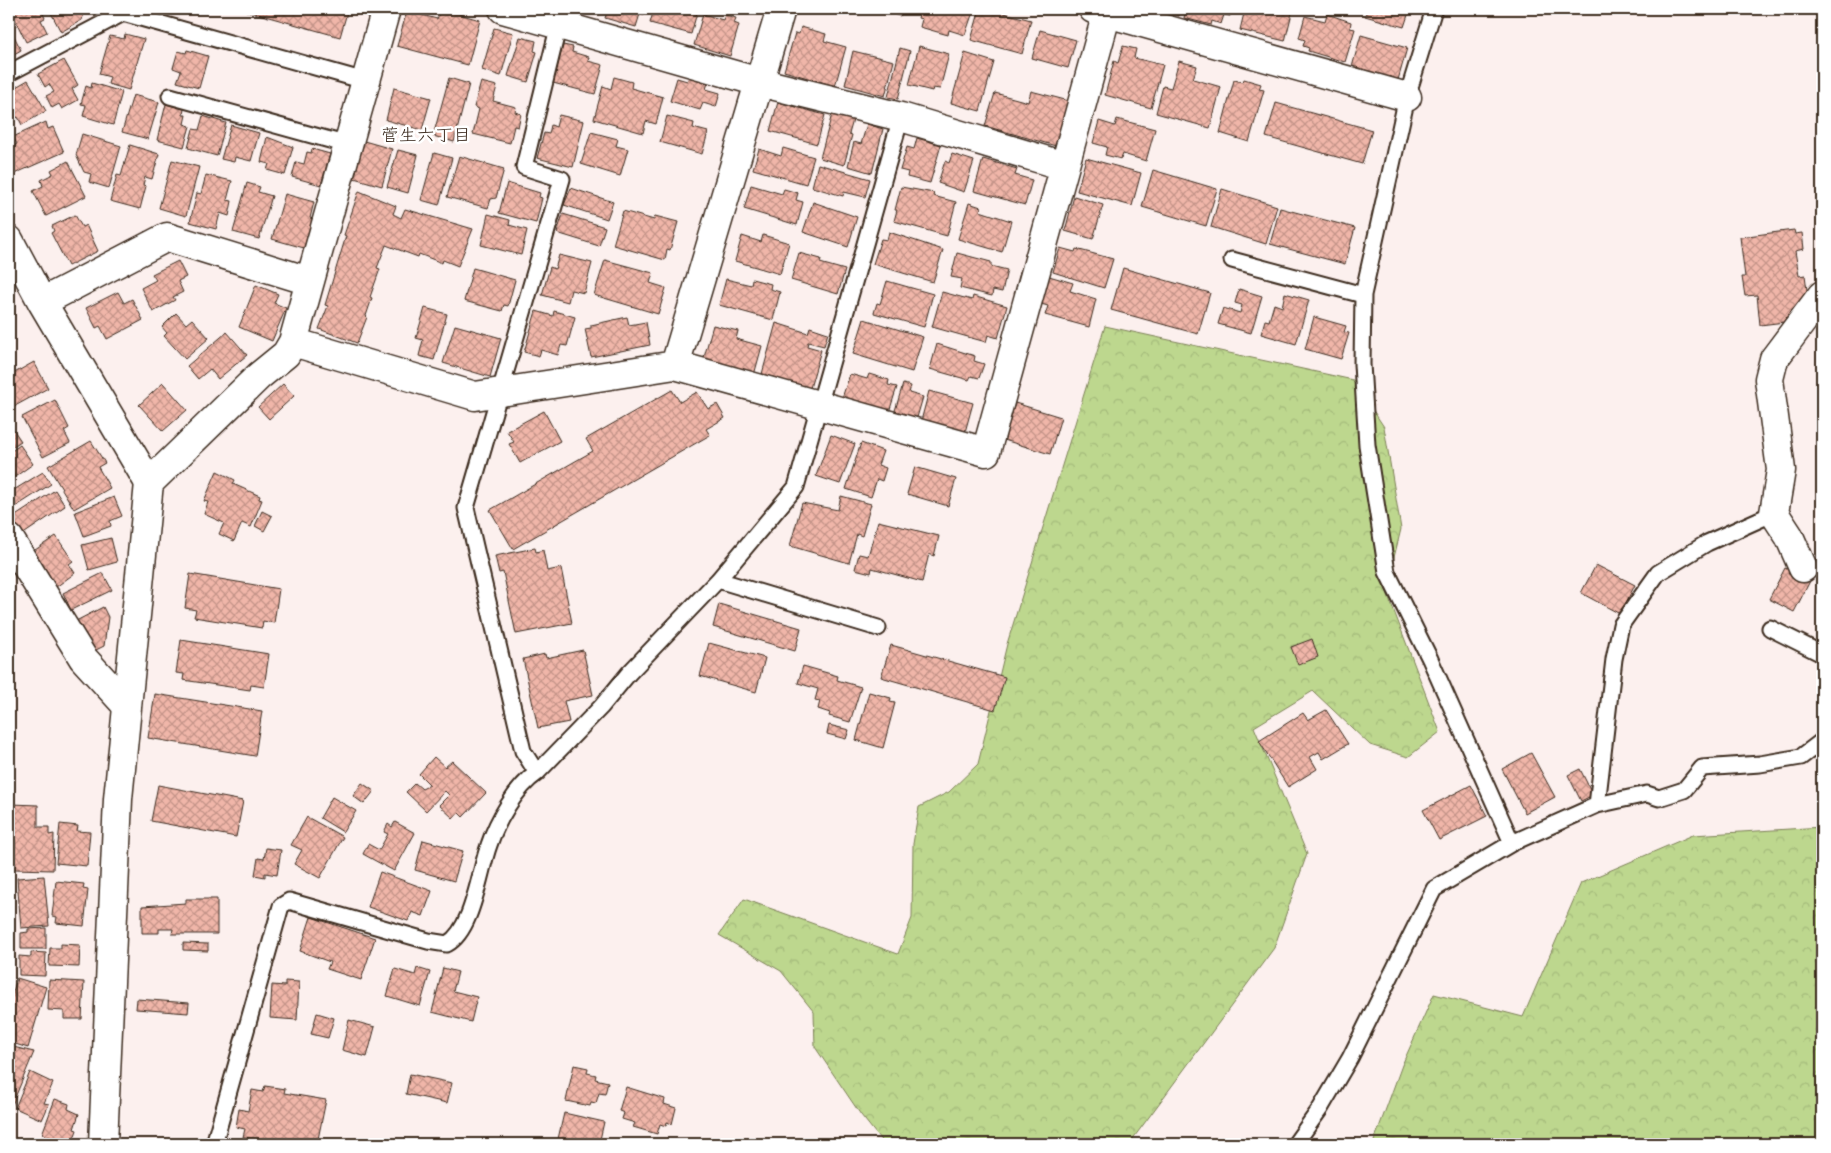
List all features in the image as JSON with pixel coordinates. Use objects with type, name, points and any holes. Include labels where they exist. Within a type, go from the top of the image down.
[{"type":"street","points":[[149,483],[259,376],[286,354],[293,342],[386,9]]},
{"type":"street","points":[[503,9],[759,82],[901,117],[1064,166]]},
{"type":"street","points":[[676,365],[781,9]]},
{"type":"street","points":[[293,342],[475,396],[499,394],[676,365],[986,452],[1064,166],[1103,10],[1407,97]]},
{"type":"street","points":[[42,302],[167,237],[309,281]]},
{"type":"street","points":[[9,240],[42,302],[149,483],[118,799],[103,1144]]},
{"type":"street","points":[[1803,568],[1789,536],[1774,513],[1781,470],[1769,378],[1774,359],[1822,295]]},
{"type":"street","points":[[9,538],[83,658],[126,705]]},
{"type":"lane","points":[[1434,9],[1407,97],[1363,295],[1362,364],[1367,445],[1387,572],[1430,659],[1512,843]]},
{"type":"lane","points":[[9,73],[123,13],[365,81]]},
{"type":"lane","points":[[537,773],[523,751],[466,508],[562,179],[524,167],[559,24]]},
{"type":"lane","points":[[170,96],[348,145]]},
{"type":"lane","points":[[214,1144],[281,906],[289,901],[447,944],[455,940],[464,927],[489,842],[514,796],[526,780],[537,773],[601,707],[629,673],[718,580],[796,488],[901,117]]},
{"type":"lane","points":[[1232,260],[1363,295]]},
{"type":"lane","points":[[1597,805],[1614,659],[1621,625],[1658,573],[1707,543],[1774,513]]},
{"type":"lane","points":[[718,580],[878,628]]},
{"type":"lane","points":[[1770,628],[1822,654]]},
{"type":"lane","points":[[1295,1144],[1320,1109],[1350,1058],[1434,889],[1512,843],[1597,805],[1647,794],[1659,798],[1684,790],[1702,768],[1760,764],[1801,757],[1822,741]]},
{"type":"green space","points":[[1105,326],[1353,380],[1384,427],[1401,529],[1386,590],[1440,732],[1408,757],[1370,745],[1313,691],[1254,727],[1307,854],[1274,948],[1129,1144],[884,1144],[861,1115],[815,1047],[814,1012],[781,971],[719,935],[744,899],[898,954],[912,918],[913,844],[919,807],[949,792],[978,764],[1007,644]]},
{"type":"green space","points":[[1822,827],[1822,1144],[1373,1144],[1402,1065],[1434,994],[1523,1017],[1581,883],[1693,835]]},
{"type":"building","points":[[10,9],[41,9],[45,18],[41,20],[47,32],[26,42]]},
{"type":"building","points":[[49,9],[85,9],[82,20],[61,32]]},
{"type":"building","points":[[240,9],[348,9],[340,37]]},
{"type":"building","points":[[441,9],[480,20],[468,65],[397,46],[407,11],[437,19]]},
{"type":"building","points":[[608,9],[645,9],[643,15],[640,14],[636,27],[605,18]]},
{"type":"building","points":[[654,9],[698,9],[691,34],[650,23]]},
{"type":"building","points":[[874,9],[902,9],[900,16]]},
{"type":"building","points":[[921,9],[974,9],[965,35],[949,30],[948,35],[920,27],[922,19],[918,18]]},
{"type":"building","points":[[980,9],[989,9],[1031,20],[1022,54],[971,40]]},
{"type":"building","points":[[1156,9],[1181,9],[1179,16]]},
{"type":"building","points":[[1186,9],[1232,9],[1230,16],[1224,15],[1221,24],[1212,21],[1211,25],[1184,18]]},
{"type":"building","points":[[1245,9],[1293,9],[1285,41],[1240,30]]},
{"type":"building","points":[[1367,9],[1410,9],[1404,27],[1365,16]]},
{"type":"building","points":[[703,14],[723,20],[725,15],[736,18],[734,23],[739,25],[730,56],[694,45]]},
{"type":"building","points":[[1327,14],[1351,22],[1350,28],[1355,29],[1345,62],[1308,51],[1309,48],[1303,46],[1305,40],[1299,38],[1305,16],[1325,21]]},
{"type":"building","points":[[9,26],[21,50],[9,57]]},
{"type":"building","points":[[801,27],[826,34],[824,41],[846,47],[835,86],[784,71],[795,33],[799,34]]},
{"type":"building","points":[[494,28],[513,33],[501,76],[482,70]]},
{"type":"building","points":[[1040,30],[1076,40],[1068,68],[1032,58]]},
{"type":"building","points":[[125,34],[144,39],[129,90],[108,84],[110,77],[99,74],[110,36],[124,39]]},
{"type":"building","points":[[1361,35],[1407,48],[1398,80],[1352,67]]},
{"type":"building","points":[[520,37],[536,41],[534,51],[537,52],[528,82],[508,76]]},
{"type":"building","points":[[563,45],[573,47],[572,52],[589,57],[588,61],[603,65],[595,94],[553,83]]},
{"type":"building","points":[[919,46],[949,54],[940,89],[933,88],[932,91],[909,85]]},
{"type":"building","points":[[1123,46],[1136,49],[1134,58],[1163,65],[1151,108],[1105,95],[1114,61],[1118,63]]},
{"type":"building","points":[[900,48],[910,51],[898,99],[888,97]]},
{"type":"building","points":[[187,50],[208,56],[199,88],[177,82],[181,71],[173,68],[178,51],[186,53]]},
{"type":"building","points":[[853,51],[894,61],[885,96],[845,85]]},
{"type":"building","points":[[965,53],[994,62],[980,111],[951,103]]},
{"type":"building","points":[[64,60],[78,85],[72,89],[78,100],[62,109],[59,104],[52,108],[46,96],[54,92],[49,84],[45,87],[38,74]]},
{"type":"building","points":[[1179,61],[1197,66],[1193,79],[1221,87],[1210,128],[1156,113],[1163,86],[1171,88]]},
{"type":"building","points":[[614,77],[632,82],[631,88],[663,97],[656,124],[646,121],[643,133],[594,119],[603,86],[611,89]]},
{"type":"building","points":[[689,77],[708,83],[706,89],[720,93],[716,107],[703,103],[700,110],[670,101],[677,78],[687,81]]},
{"type":"building","points":[[449,78],[469,84],[454,142],[433,136]]},
{"type":"building","points":[[1244,79],[1261,84],[1259,89],[1264,90],[1249,142],[1220,133],[1234,80],[1243,82]]},
{"type":"building","points":[[28,80],[46,111],[22,125],[18,117],[10,121],[9,91]]},
{"type":"building","points":[[481,82],[497,86],[493,101],[516,107],[515,112],[521,114],[518,127],[514,126],[510,143],[473,134],[479,109],[474,107]]},
{"type":"building","points":[[92,83],[122,92],[113,125],[83,116],[86,105],[81,104],[86,86],[91,88]]},
{"type":"building","points":[[394,88],[431,98],[422,130],[386,120]]},
{"type":"building","points":[[1031,91],[1069,101],[1056,146],[985,126],[995,93],[1028,102]]},
{"type":"building","points":[[133,95],[159,102],[148,139],[122,132]]},
{"type":"building","points":[[778,102],[825,115],[817,144],[770,131]]},
{"type":"building","points":[[1276,103],[1372,130],[1362,164],[1266,137]]},
{"type":"building","points":[[166,104],[184,109],[183,115],[186,115],[184,124],[190,126],[184,147],[157,140]]},
{"type":"building","points":[[832,114],[853,120],[849,134],[852,135],[844,165],[820,158]]},
{"type":"building","points":[[559,115],[584,121],[573,167],[537,158],[544,133],[549,134],[551,125],[556,127]]},
{"type":"building","points":[[203,116],[226,123],[217,156],[188,148],[193,129],[199,130]]},
{"type":"building","points":[[667,116],[694,123],[693,128],[708,132],[702,154],[660,142]]},
{"type":"building","points":[[1117,119],[1155,129],[1146,161],[1123,154],[1121,159],[1105,155],[1107,147],[1093,143],[1099,121],[1115,126]]},
{"type":"building","points":[[46,122],[48,129],[53,127],[64,152],[14,174],[9,161],[9,148],[17,144],[13,137]]},
{"type":"building","points":[[867,124],[883,129],[872,173],[848,166],[854,142],[861,144]]},
{"type":"building","points":[[231,125],[259,133],[251,161],[235,157],[234,162],[221,159]]},
{"type":"building","points":[[591,132],[618,139],[616,146],[628,149],[620,176],[581,164]]},
{"type":"building","points":[[82,134],[121,146],[109,188],[89,182],[91,174],[84,172],[76,155]]},
{"type":"building","points":[[267,137],[293,147],[285,175],[267,170],[269,164],[261,162]]},
{"type":"building","points":[[917,138],[941,145],[930,183],[907,177],[908,172],[900,170],[907,147],[914,149]]},
{"type":"building","points":[[364,141],[392,149],[382,186],[354,178]]},
{"type":"building","points":[[130,145],[159,154],[152,179],[145,177],[143,185],[146,186],[140,209],[110,201],[117,175],[121,176]]},
{"type":"building","points":[[783,148],[814,157],[806,184],[753,169],[759,149],[781,156]]},
{"type":"building","points":[[312,149],[330,154],[321,185],[292,177],[296,162],[304,164],[307,152],[311,153]]},
{"type":"building","points":[[398,150],[418,155],[408,193],[387,187]]},
{"type":"building","points":[[434,153],[452,158],[439,205],[421,200]]},
{"type":"building","points":[[952,154],[974,161],[964,192],[938,183],[945,161],[949,163]]},
{"type":"building","points":[[459,156],[504,169],[496,198],[491,199],[488,208],[447,197]]},
{"type":"building","points":[[1086,158],[1141,173],[1132,206],[1077,191]]},
{"type":"building","points":[[983,159],[1017,169],[1015,175],[1032,180],[1025,205],[974,191]]},
{"type":"building","points":[[172,160],[199,167],[186,216],[159,208]]},
{"type":"building","points":[[68,161],[86,196],[46,216],[33,191],[43,186],[41,180],[53,174],[51,170]]},
{"type":"building","points":[[818,164],[870,179],[865,197],[844,192],[843,196],[812,187]]},
{"type":"building","points":[[1153,170],[1217,189],[1206,226],[1142,207]]},
{"type":"building","points":[[206,175],[232,181],[227,200],[232,201],[229,216],[220,213],[216,229],[190,222],[197,193],[201,194]]},
{"type":"building","points":[[247,183],[260,187],[258,192],[272,196],[259,239],[233,232]]},
{"type":"building","points":[[507,183],[540,193],[539,197],[542,198],[536,223],[499,213]]},
{"type":"building","points":[[751,185],[782,194],[784,189],[798,193],[796,200],[803,202],[797,225],[744,209]]},
{"type":"building","points":[[901,187],[934,193],[933,196],[956,202],[947,236],[894,221]]},
{"type":"building","points":[[571,188],[613,202],[607,219],[564,205]]},
{"type":"building","points":[[1222,189],[1277,206],[1266,244],[1211,227]]},
{"type":"building","points":[[359,191],[396,206],[393,214],[401,218],[405,209],[473,229],[458,266],[443,260],[442,263],[419,254],[418,257],[386,245],[377,268],[380,269],[370,297],[372,298],[367,317],[357,343],[319,329],[328,306],[325,305],[346,236],[344,235]]},
{"type":"building","points":[[285,194],[314,202],[310,218],[313,219],[304,248],[272,239]]},
{"type":"building","points":[[1074,196],[1103,205],[1093,239],[1065,231]]},
{"type":"building","points":[[813,202],[857,217],[848,247],[803,232]]},
{"type":"building","points":[[969,203],[981,207],[980,211],[1011,221],[1002,252],[958,239]]},
{"type":"building","points":[[1280,208],[1355,228],[1345,264],[1270,244]]},
{"type":"building","points":[[623,211],[654,220],[655,216],[678,222],[670,250],[667,249],[665,260],[613,245]]},
{"type":"building","points":[[488,214],[510,220],[509,225],[527,230],[521,255],[481,245]]},
{"type":"building","points":[[563,214],[605,227],[599,246],[557,233]]},
{"type":"building","points":[[75,215],[82,227],[86,225],[98,251],[68,266],[51,233],[54,231],[52,226]]},
{"type":"building","points":[[1794,230],[1795,234],[1802,233],[1804,249],[1795,251],[1799,276],[1805,275],[1808,298],[1801,299],[1802,311],[1792,312],[1793,321],[1760,325],[1757,295],[1745,296],[1742,277],[1745,277],[1740,237]]},
{"type":"building","points":[[889,232],[943,250],[933,282],[873,264],[881,239],[887,240]]},
{"type":"building","points":[[763,235],[789,243],[780,274],[735,261],[742,236],[761,242]]},
{"type":"building","points":[[1060,248],[1075,252],[1076,249],[1113,259],[1104,288],[1053,272]]},
{"type":"building","points":[[799,253],[821,259],[820,263],[845,270],[838,294],[791,280]]},
{"type":"building","points":[[957,253],[991,262],[991,266],[1007,270],[1002,292],[993,290],[992,296],[960,288],[962,279],[951,277]]},
{"type":"building","points":[[559,255],[592,263],[584,293],[571,290],[568,302],[542,295],[550,267],[555,269]]},
{"type":"building","points":[[605,260],[653,273],[650,283],[666,288],[658,314],[594,295]]},
{"type":"building","points":[[178,261],[186,277],[178,281],[183,292],[173,297],[175,300],[153,312],[141,288],[156,280],[152,274]]},
{"type":"building","points":[[473,268],[515,280],[508,306],[504,305],[502,311],[464,301]]},
{"type":"building","points":[[1123,268],[1210,293],[1198,334],[1111,310]]},
{"type":"building","points":[[1049,276],[1073,283],[1070,291],[1096,299],[1089,327],[1045,315],[1048,306],[1041,304]]},
{"type":"building","points":[[726,279],[751,285],[752,279],[771,284],[770,289],[780,292],[773,320],[719,305]]},
{"type":"building","points":[[887,281],[933,294],[924,327],[874,313],[877,303],[880,304]]},
{"type":"building","points":[[256,285],[278,294],[274,303],[286,308],[272,341],[239,327]]},
{"type":"building","points":[[1239,289],[1262,296],[1251,333],[1218,324],[1223,308],[1240,313],[1242,305],[1235,303]]},
{"type":"building","points":[[118,292],[124,303],[132,299],[143,320],[107,339],[100,326],[96,328],[86,308]]},
{"type":"building","points":[[942,292],[972,300],[973,296],[1007,306],[998,338],[988,335],[986,342],[932,327]]},
{"type":"building","points":[[1285,293],[1309,300],[1296,344],[1261,334],[1265,320],[1269,321],[1274,304],[1282,307]]},
{"type":"building","points":[[425,308],[447,314],[434,360],[419,356],[423,340],[416,338]]},
{"type":"building","points":[[536,311],[553,316],[554,311],[575,317],[567,346],[561,345],[558,355],[541,350],[539,356],[524,352]]},
{"type":"building","points":[[176,313],[186,324],[192,319],[209,338],[185,359],[164,336],[167,333],[162,327]]},
{"type":"building","points":[[627,317],[629,325],[646,322],[650,345],[591,357],[585,329],[591,328],[591,325]]},
{"type":"building","points":[[1314,317],[1346,326],[1344,332],[1349,333],[1341,359],[1305,349]]},
{"type":"building","points":[[864,319],[923,337],[912,372],[853,354]]},
{"type":"building","points":[[776,323],[808,333],[810,327],[828,333],[824,346],[808,342],[807,346],[821,350],[810,388],[762,374]]},
{"type":"building","points":[[455,325],[501,338],[490,377],[443,363]]},
{"type":"building","points":[[713,325],[738,331],[736,339],[762,346],[754,375],[703,361]]},
{"type":"building","points":[[227,332],[247,355],[218,379],[210,369],[198,379],[187,366]]},
{"type":"building","points":[[937,344],[975,356],[974,361],[984,364],[979,378],[971,376],[969,380],[930,369]]},
{"type":"building","points":[[34,362],[48,388],[15,406],[9,394],[9,376]]},
{"type":"building","points":[[850,374],[867,379],[869,374],[889,380],[888,385],[897,387],[889,412],[842,398]]},
{"type":"building","points":[[163,383],[187,410],[163,431],[139,405]]},
{"type":"building","points":[[283,384],[294,396],[269,419],[258,407]]},
{"type":"building","points":[[903,384],[911,386],[909,393],[923,397],[916,421],[894,414]]},
{"type":"building","points":[[672,390],[680,402],[697,392],[708,409],[717,404],[725,418],[706,429],[710,435],[513,549],[490,510],[593,451],[586,439]]},
{"type":"building","points":[[929,391],[973,403],[965,432],[921,421]]},
{"type":"building","points":[[55,400],[69,428],[64,431],[70,443],[43,457],[22,417]]},
{"type":"building","points":[[1015,403],[1061,417],[1050,454],[1004,440]]},
{"type":"building","points":[[544,411],[560,441],[520,463],[509,444],[514,442],[507,431]]},
{"type":"building","points":[[9,423],[21,441],[9,449]]},
{"type":"building","points":[[831,435],[855,444],[840,484],[816,476]]},
{"type":"building","points":[[91,441],[105,463],[98,467],[110,488],[74,509],[48,466]]},
{"type":"building","points":[[861,443],[883,451],[878,465],[886,468],[882,481],[877,479],[871,497],[846,489]]},
{"type":"building","points":[[20,445],[33,464],[9,481],[9,453]]},
{"type":"building","points":[[915,467],[956,479],[948,506],[907,494]]},
{"type":"building","points":[[217,471],[235,480],[233,484],[260,496],[259,499],[262,500],[251,527],[242,523],[234,541],[219,534],[224,523],[204,514],[208,502],[204,501]]},
{"type":"building","points":[[43,472],[51,484],[9,511],[9,493]]},
{"type":"building","points":[[55,490],[65,506],[22,535],[11,519]]},
{"type":"building","points":[[841,496],[871,504],[862,536],[857,534],[849,563],[790,546],[802,503],[838,510]]},
{"type":"building","points":[[114,497],[122,516],[110,521],[111,526],[84,536],[75,512]]},
{"type":"building","points":[[262,511],[272,516],[264,531],[255,526]]},
{"type":"building","points":[[878,521],[939,536],[934,556],[929,554],[922,582],[872,568],[871,573],[855,569],[859,554],[868,556]]},
{"type":"building","points":[[56,536],[73,561],[69,564],[75,573],[56,587],[32,552]]},
{"type":"building","points":[[111,538],[117,562],[89,570],[82,545]]},
{"type":"building","points":[[535,548],[536,552],[543,550],[547,571],[561,568],[572,623],[516,634],[503,572],[499,573],[495,556]]},
{"type":"building","points":[[1596,565],[1635,585],[1620,614],[1581,593]]},
{"type":"building","points":[[1785,568],[1810,581],[1794,612],[1769,599]]},
{"type":"building","points":[[103,573],[112,590],[71,610],[63,593]]},
{"type":"building","points":[[190,574],[279,589],[274,623],[263,621],[262,628],[194,617],[196,610],[185,608]]},
{"type":"building","points":[[719,604],[801,628],[795,651],[713,627]]},
{"type":"building","points":[[103,607],[108,617],[104,646],[92,652],[76,621]]},
{"type":"building","points":[[1312,639],[1318,657],[1298,665],[1291,647]]},
{"type":"building","points":[[181,640],[269,654],[264,687],[251,685],[250,690],[183,680],[184,674],[176,673]]},
{"type":"building","points":[[709,643],[765,658],[756,692],[700,676]]},
{"type":"building","points":[[891,645],[1005,677],[995,710],[881,677]]},
{"type":"building","points":[[583,650],[593,695],[564,701],[569,722],[538,728],[523,659],[545,654],[546,658]]},
{"type":"building","points":[[803,666],[838,676],[837,680],[861,687],[850,722],[829,716],[830,713],[818,709],[820,701],[815,700],[818,689],[798,683]]},
{"type":"building","points":[[869,692],[891,698],[890,702],[895,703],[883,748],[856,740]]},
{"type":"building","points":[[155,694],[262,711],[255,756],[148,738]]},
{"type":"building","points":[[1326,710],[1348,744],[1323,759],[1319,752],[1310,757],[1317,769],[1288,787],[1259,741],[1303,713],[1308,720]]},
{"type":"building","points":[[829,725],[849,730],[846,739],[827,734]]},
{"type":"building","points":[[1531,753],[1555,797],[1525,813],[1502,769]]},
{"type":"building","points":[[434,757],[445,767],[452,761],[486,793],[463,817],[459,813],[453,818],[439,805],[449,795],[445,791],[426,811],[406,792],[415,783],[422,789],[430,785],[419,774]]},
{"type":"building","points":[[1580,769],[1593,795],[1581,801],[1568,775]]},
{"type":"building","points":[[362,783],[374,791],[364,804],[353,796]]},
{"type":"building","points":[[158,785],[243,801],[236,837],[151,821]]},
{"type":"building","points":[[1471,785],[1487,816],[1439,840],[1423,810]]},
{"type":"building","points":[[332,797],[356,811],[343,832],[320,818]]},
{"type":"building","points":[[11,804],[38,805],[38,827],[49,827],[49,835],[54,834],[53,870],[14,869],[15,840],[10,840]]},
{"type":"building","points":[[307,817],[343,837],[320,878],[294,864],[302,850],[291,845]]},
{"type":"building","points":[[395,822],[415,833],[394,871],[363,854],[368,844],[379,850],[388,834],[384,832],[388,824],[392,827]]},
{"type":"building","points":[[60,824],[78,826],[77,831],[90,832],[87,866],[56,863]]},
{"type":"building","points":[[423,840],[463,851],[454,881],[415,870]]},
{"type":"building","points":[[266,848],[281,850],[277,875],[265,873],[265,877],[255,875],[258,858],[264,859]]},
{"type":"building","points":[[380,872],[432,891],[423,916],[412,912],[408,921],[368,907]]},
{"type":"building","points":[[44,876],[49,926],[21,928],[17,878]]},
{"type":"building","points":[[56,881],[84,884],[83,889],[88,890],[84,926],[56,923],[57,917],[52,916]]},
{"type":"building","points":[[186,899],[217,899],[217,934],[172,934],[173,929],[159,929],[159,933],[142,933],[142,906],[186,903]]},
{"type":"building","points":[[311,917],[375,938],[361,980],[327,969],[330,962],[300,951]]},
{"type":"building","points":[[46,928],[46,949],[21,949],[21,933],[28,932],[28,929]]},
{"type":"building","points":[[183,943],[208,944],[208,951],[183,950]]},
{"type":"building","points":[[61,944],[80,945],[79,967],[49,966],[50,948],[61,948]]},
{"type":"building","points":[[31,952],[46,953],[45,976],[19,975],[19,956],[31,957]]},
{"type":"building","points":[[417,968],[430,972],[420,1006],[387,996],[395,969],[415,975]]},
{"type":"building","points":[[443,968],[458,972],[453,991],[477,997],[471,1022],[432,1012]]},
{"type":"building","points":[[17,978],[46,987],[28,1048],[9,1042],[9,1006]]},
{"type":"building","points":[[49,980],[84,982],[82,1019],[64,1019],[64,1011],[48,1010]]},
{"type":"building","points":[[285,981],[299,982],[297,1020],[270,1018],[272,985],[285,986]]},
{"type":"building","points":[[137,999],[189,1003],[188,1013],[136,1009]]},
{"type":"building","points":[[317,1013],[334,1018],[328,1038],[311,1034]]},
{"type":"building","points":[[349,1020],[375,1027],[367,1057],[342,1050]]},
{"type":"building","points":[[9,1046],[34,1052],[9,1112]]},
{"type":"building","points":[[574,1065],[588,1068],[587,1073],[596,1075],[595,1079],[608,1082],[605,1094],[599,1093],[596,1103],[591,1102],[590,1106],[566,1101]]},
{"type":"building","points":[[30,1072],[53,1083],[44,1103],[49,1104],[42,1120],[15,1108]]},
{"type":"building","points":[[410,1074],[452,1083],[447,1103],[406,1094]]},
{"type":"building","points":[[265,1086],[285,1089],[284,1093],[326,1100],[317,1144],[281,1144],[243,1137],[245,1129],[236,1127],[239,1109],[248,1111],[252,1090],[263,1092]]},
{"type":"building","points":[[626,1087],[665,1099],[664,1104],[676,1108],[672,1124],[667,1122],[666,1126],[660,1124],[657,1134],[633,1127],[635,1123],[622,1119],[624,1113],[619,1111]]},
{"type":"building","points":[[55,1099],[69,1104],[68,1109],[79,1114],[74,1129],[77,1130],[72,1144],[60,1144],[61,1141],[42,1134]]},
{"type":"building","points":[[564,1113],[604,1122],[599,1144],[579,1144],[558,1139]]},
{"type":"district","name":"菅生六丁目","points":[[426,137]]}]
